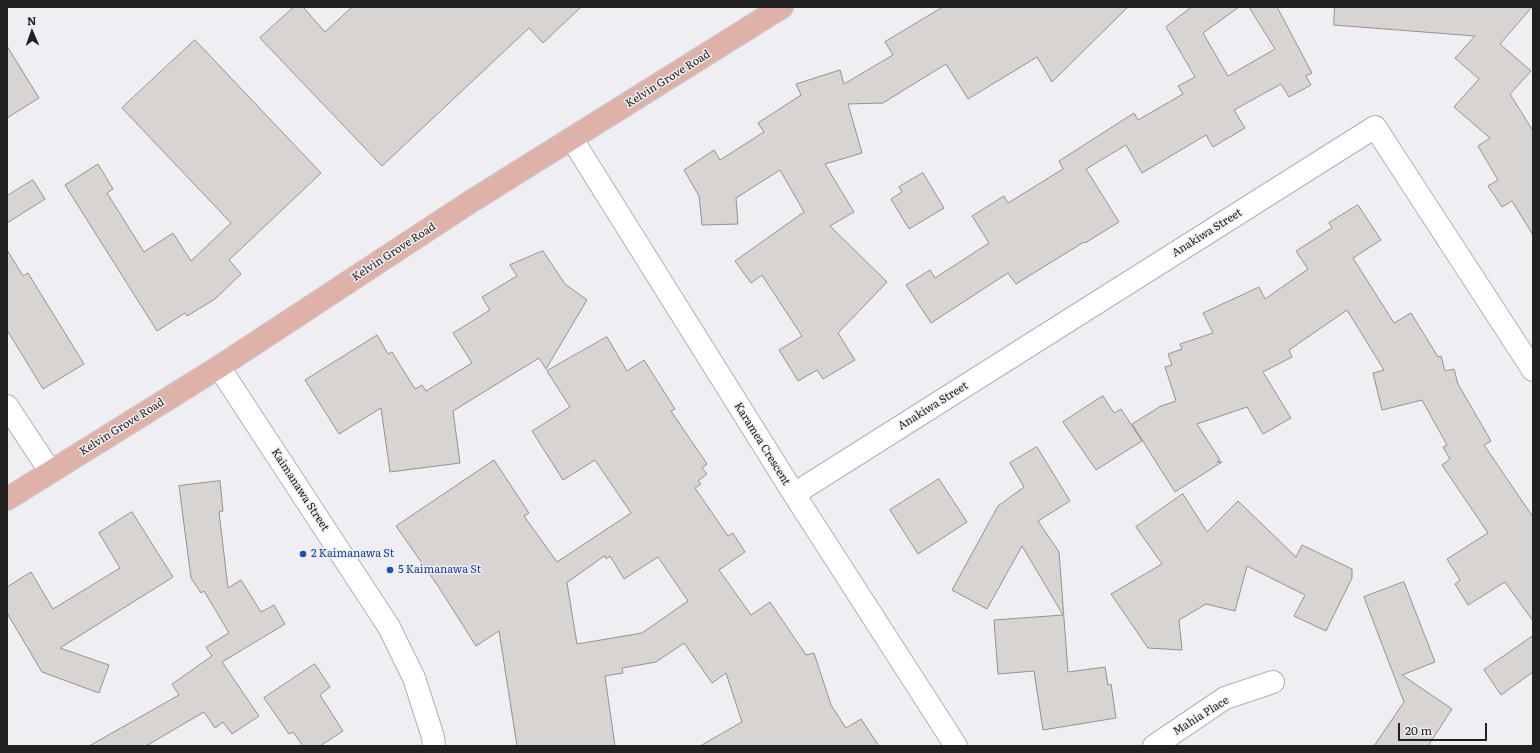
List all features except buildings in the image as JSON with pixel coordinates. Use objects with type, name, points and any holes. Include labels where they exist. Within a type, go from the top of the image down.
[{"type":"main road","name":"Kelvin Grove Road","points":[[7,499],[219,367],[467,204],[782,7]]},
{"type":"street","name":"Anakiwa Street","points":[[794,494],[1375,127],[1533,370]]},
{"type":"street","name":"Karamea Crescent","points":[[572,139],[794,494],[956,746]]},
{"type":"street","name":"Kaimanawa Street","points":[[219,367],[389,627],[414,678],[433,737],[434,746]]},
{"type":"street","points":[[7,406],[50,471]]},
{"type":"street","name":"Mahia Place","points":[[1154,746],[1225,698],[1273,682]]},
{"type":"place","name":"2 Kaimanawa St","points":[[303,554]]},
{"type":"place","name":"5 Kaimanawa St","points":[[390,570]]}]
